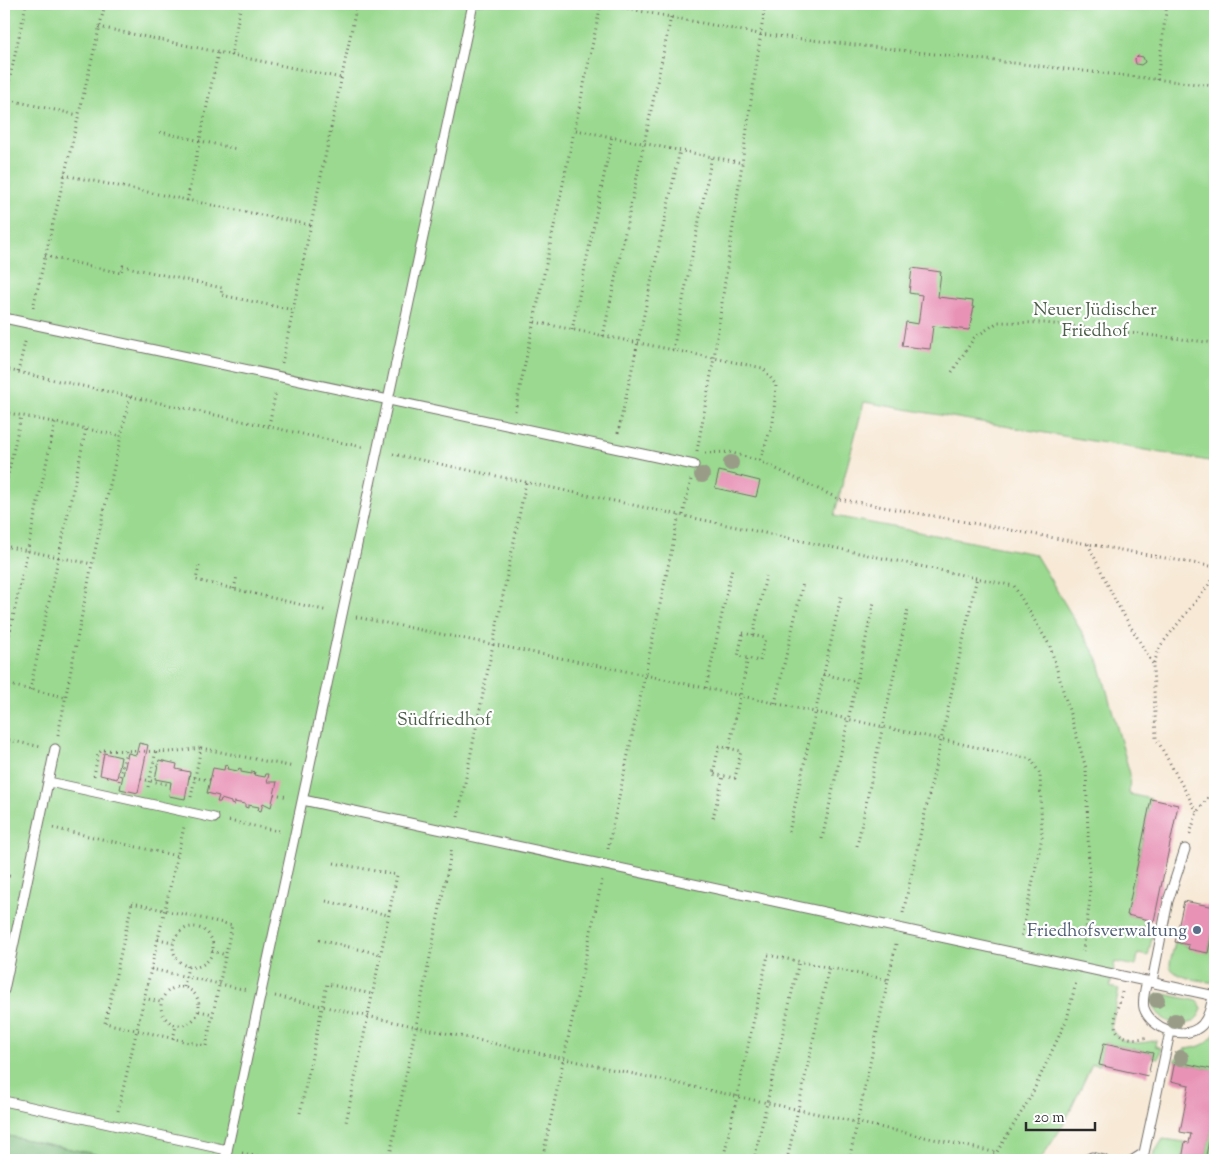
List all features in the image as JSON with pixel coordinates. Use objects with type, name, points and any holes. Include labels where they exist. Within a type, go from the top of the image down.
[{"type":"lane","points":[[225,1160],[474,4]]},
{"type":"lane","points":[[4,318],[694,465]]},
{"type":"lane","points":[[4,990],[50,782],[55,750]]},
{"type":"lane","points":[[50,782],[214,818]]},
{"type":"lane","points":[[303,800],[1080,966],[1149,982],[1214,996],[1210,1011],[1202,1026],[1186,1032],[1170,1032],[1152,1021],[1144,1007],[1149,982],[1168,901],[1185,849]]},
{"type":"lane","points":[[1133,1160],[1144,1153],[1170,1032]]},
{"type":"lane","points":[[4,1101],[227,1150]]},
{"type":"lane","points":[[1086,1160],[1092,1157],[1104,1160]]},
{"type":"path","points":[[4,106],[26,4]]},
{"type":"path","points":[[18,372],[105,4]]},
{"type":"path","points":[[231,56],[241,4]]},
{"type":"path","points":[[269,426],[357,4]]},
{"type":"path","points":[[512,426],[602,4],[759,34],[1215,86]]},
{"type":"path","points":[[542,1160],[645,675],[694,465],[714,358],[743,163],[759,34],[765,4]]},
{"type":"path","points":[[1157,80],[1168,4]]},
{"type":"path","points":[[603,336],[671,17]]},
{"type":"path","points":[[99,27],[341,78]]},
{"type":"path","points":[[187,201],[218,53]]},
{"type":"path","points":[[5,99],[78,115]]},
{"type":"path","points":[[576,130],[743,163]]},
{"type":"path","points":[[160,132],[237,149]]},
{"type":"path","points":[[572,330],[612,137]]},
{"type":"path","points":[[614,448],[680,150]]},
{"type":"path","points":[[673,350],[712,156]]},
{"type":"path","points":[[64,175],[310,225]]},
{"type":"path","points":[[45,256],[121,273],[123,266],[222,288],[221,295],[293,310]]},
{"type":"path","points":[[535,322],[763,368],[776,385],[773,422],[760,461]]},
{"type":"path","points":[[952,372],[974,338],[998,322],[1045,323],[1215,343]]},
{"type":"path","points":[[4,369],[1014,586],[1050,646],[1086,768],[1090,900],[1080,966],[1067,1019],[1030,1098],[992,1160]]},
{"type":"path","points":[[4,739],[55,750],[92,564],[130,396]]},
{"type":"path","points":[[4,412],[121,436]]},
{"type":"path","points":[[4,493],[20,416]]},
{"type":"path","points":[[4,658],[55,423]]},
{"type":"path","points":[[30,690],[86,429]]},
{"type":"path","points":[[696,454],[729,452],[760,461],[838,499],[1215,567]]},
{"type":"path","points":[[1088,544],[1116,602],[1153,665]]},
{"type":"path","points":[[4,546],[92,564]]},
{"type":"path","points":[[199,566],[196,580],[234,589],[343,614],[740,695],[1031,759],[1040,774],[1042,837],[1018,953]]},
{"type":"path","points":[[706,688],[732,568]]},
{"type":"path","points":[[234,589],[237,576]]},
{"type":"path","points":[[753,635],[766,576]]},
{"type":"path","points":[[849,1160],[977,577]]},
{"type":"path","points":[[1197,812],[1156,738],[1153,665],[1161,645],[1215,577]]},
{"type":"path","points":[[775,703],[802,583]]},
{"type":"path","points":[[789,832],[841,596]]},
{"type":"path","points":[[822,839],[874,602]]},
{"type":"path","points":[[857,846],[908,609]]},
{"type":"path","points":[[743,633],[765,638],[760,661],[748,658],[738,656],[743,633]]},
{"type":"path","points":[[728,748],[748,658]]},
{"type":"path","points":[[823,674],[857,682]]},
{"type":"path","points":[[4,684],[65,697]]},
{"type":"path","points":[[719,746],[728,748],[741,751],[735,778],[713,774],[719,746]]},
{"type":"path","points":[[91,791],[98,754],[102,750],[171,752],[200,748],[310,770]]},
{"type":"path","points":[[193,784],[200,748]]},
{"type":"path","points":[[120,780],[119,773],[126,751]]},
{"type":"path","points":[[151,775],[156,751]]},
{"type":"path","points":[[189,776],[210,780]]},
{"type":"path","points":[[713,818],[723,776]]},
{"type":"path","points":[[1185,849],[1197,812],[1212,792],[1215,776]]},
{"type":"path","points":[[141,779],[171,785]]},
{"type":"path","points":[[274,794],[283,796]]},
{"type":"path","points":[[4,822],[9,797]]},
{"type":"path","points":[[115,1126],[188,812]]},
{"type":"path","points":[[214,818],[296,834]]},
{"type":"path","points":[[40,825],[177,856]]},
{"type":"path","points":[[334,863],[397,876],[346,1122]]},
{"type":"path","points":[[326,901],[388,915]]},
{"type":"path","points":[[132,902],[199,918],[232,925],[206,1046],[105,1023],[132,902]]},
{"type":"path","points":[[197,927],[199,918]]},
{"type":"path","points":[[197,927],[210,936],[212,951],[203,964],[188,966],[176,957],[173,942],[182,930],[197,927]]},
{"type":"path","points":[[158,939],[173,942]]},
{"type":"path","points":[[319,940],[380,954]]},
{"type":"path","points":[[212,951],[226,955]]},
{"type":"path","points":[[723,1160],[768,954],[888,980]]},
{"type":"path","points":[[754,1160],[799,961]]},
{"type":"path","points":[[184,987],[188,966]]},
{"type":"path","points":[[787,1160],[829,967]]},
{"type":"path","points":[[151,969],[998,1153]]},
{"type":"path","points":[[300,1113],[327,984],[372,994]]},
{"type":"path","points":[[1123,986],[1115,1025],[1118,1032],[1125,1038],[1139,1040],[1154,1035]]},
{"type":"path","points":[[184,987],[196,995],[199,1011],[191,1023],[176,1026],[163,1017],[160,1002],[169,990],[184,987]]},
{"type":"path","points":[[144,998],[160,1002]]},
{"type":"path","points":[[199,1011],[213,1014]]},
{"type":"path","points":[[173,1039],[176,1026]]},
{"type":"path","points":[[227,1150],[275,1160]]},
{"type":"green space","name":"Südfriedhof","points":[[4,4],[1215,4],[1215,462],[864,402],[834,516],[1035,554],[1098,659],[1130,774],[1129,794],[1151,799],[1127,915],[1145,919],[1144,926],[1154,928],[1148,956],[1138,954],[1136,966],[1115,962],[1110,987],[1119,989],[1111,1028],[1119,1038],[1125,1041],[1143,1043],[1156,1040],[1155,1046],[1161,1048],[1159,1058],[1152,1057],[1153,1053],[1104,1043],[1099,1065],[1092,1064],[1064,1124],[1040,1160],[123,1160],[4,1135]]},
{"type":"green space","points":[[1212,933],[1215,934],[1215,983],[1182,976],[1172,969],[1170,962],[1175,942],[1208,953]]},
{"type":"green space","points":[[1159,993],[1198,1001],[1202,1008],[1198,1017],[1191,1022],[1183,1024],[1174,1024],[1166,1020],[1154,1006],[1153,997]]},
{"type":"green space","points":[[1215,1033],[1215,1070],[1175,1061],[1184,1049],[1202,1045]]},
{"type":"green space","points":[[1215,1112],[1215,1160],[1205,1160]]},
{"type":"green space","points":[[4,1135],[123,1160],[4,1160]]},
{"type":"green space","points":[[1163,1139],[1185,1142],[1182,1160],[1150,1160]]},
{"type":"building","points":[[1138,56],[1143,57],[1145,62],[1141,65],[1136,64],[1135,59]]},
{"type":"building","points":[[912,268],[941,272],[938,297],[973,301],[972,307],[974,307],[969,330],[933,326],[930,349],[902,346],[906,322],[918,324],[922,295],[909,293]]},
{"type":"building","points":[[719,471],[760,481],[756,497],[715,488]]},
{"type":"building","points":[[139,743],[148,745],[138,793],[120,789],[128,753],[136,755]]},
{"type":"building","points":[[104,753],[121,757],[117,779],[100,775]]},
{"type":"building","points":[[159,760],[177,764],[176,769],[190,772],[185,799],[169,796],[171,782],[155,779]]},
{"type":"building","points":[[225,765],[228,766],[227,769],[238,771],[239,768],[241,772],[252,774],[252,771],[255,772],[254,775],[265,777],[266,774],[269,774],[267,782],[277,782],[271,807],[263,803],[261,811],[258,810],[259,807],[248,805],[248,808],[245,807],[245,804],[234,802],[234,805],[221,799],[220,802],[217,802],[219,796],[207,793],[213,768],[224,770]]},
{"type":"building","points":[[1151,799],[1178,805],[1154,921],[1127,915]]},
{"type":"building","name":"Friedhofsverwaltung","points":[[1184,901],[1215,907],[1215,934],[1212,933],[1208,953],[1188,949],[1189,945],[1175,942]]},
{"type":"building","points":[[1104,1043],[1153,1053],[1148,1076],[1099,1065]]},
{"type":"building","points":[[1175,1061],[1215,1070],[1215,1112],[1205,1160],[1182,1160],[1185,1142],[1189,1143],[1191,1134],[1180,1132],[1189,1085],[1171,1081]]},
{"type":"place","name":"Friedhofsverwaltung","points":[[1197,930]]},
{"type":"park label","name":"Neuer Jüdischer Friedhof","points":[[1095,319]]}]
